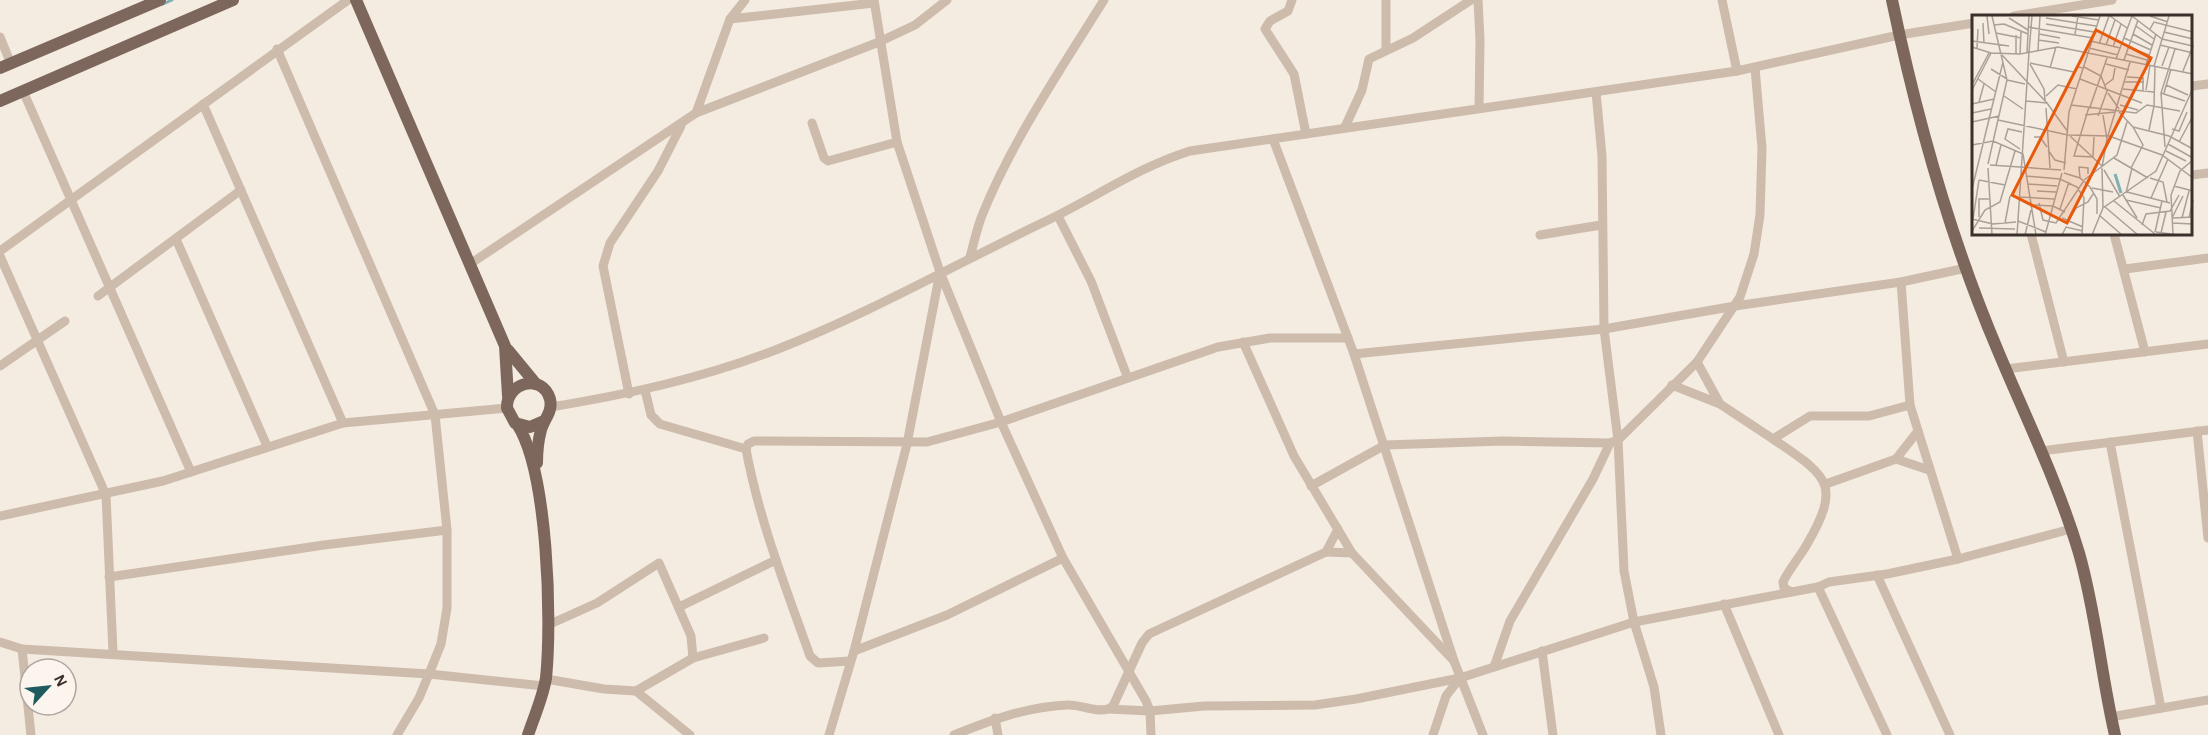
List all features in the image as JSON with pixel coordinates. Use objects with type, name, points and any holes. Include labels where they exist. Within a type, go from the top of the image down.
[{"type":"main road","points":[[5,66],[159,0]]},
{"type":"main road","points":[[0,100],[233,0]]},
{"type":"main road","points":[[356,0],[506,346],[536,384],[548,394],[550,406],[539,436],[536,473]]},
{"type":"main road","points":[[1892,0],[1935,174],[1966,268],[2042,451],[2071,529],[2088,590],[2115,735]]},
{"type":"main road","points":[[506,346],[509,416],[517,424],[528,445],[536,473],[547,581],[548,625],[545,683],[528,735]]},
{"type":"main road","points":[[508,402],[520,384],[536,384]]},
{"type":"main road","points":[[517,424],[533,427],[544,421]]},
{"type":"street","points":[[0,251],[348,0]]},
{"type":"street","points":[[696,113],[730,19],[745,0]]},
{"type":"street","points":[[470,264],[696,113],[879,42],[915,25],[947,0]]},
{"type":"street","points":[[970,257],[982,214],[1047,93],[1104,0]]},
{"type":"street","points":[[1292,0],[1288,11],[1270,21],[1265,29],[1294,74],[1306,134]]},
{"type":"street","points":[[1386,0],[1386,49]]},
{"type":"street","points":[[1344,127],[1362,90],[1366,62],[1386,49],[1413,38],[1471,0]]},
{"type":"street","points":[[1478,0],[1479,108]]},
{"type":"street","points":[[1722,0],[1737,71]]},
{"type":"street","points":[[2030,15],[2062,13],[2112,0]]},
{"type":"street","points":[[730,19],[874,2],[897,142],[940,272],[1001,422],[1064,558],[1130,671],[1150,711],[1151,735]]},
{"type":"street","points":[[550,406],[645,390],[778,349],[869,310],[970,257],[1058,216],[1123,178],[1168,158],[1212,146],[1737,71],[1899,35],[1972,23]]},
{"type":"street","points":[[0,38],[5,66]]},
{"type":"street","points":[[277,49],[435,415],[447,530],[447,608],[441,644],[419,698],[397,735]]},
{"type":"street","points":[[1494,667],[1510,621],[1614,441],[1697,362],[1735,306],[1754,254],[1760,215],[1762,148],[1755,68]]},
{"type":"street","points":[[2193,86],[2208,84]]},
{"type":"street","points":[[22,91],[191,472]]},
{"type":"street","points":[[1596,92],[1602,156],[1604,329],[1624,571],[1634,622],[1654,687],[1660,735]]},
{"type":"street","points":[[203,104],[343,423]]},
{"type":"street","points":[[812,123],[824,158],[828,161],[897,142]]},
{"type":"street","points":[[629,394],[603,266],[610,243],[653,178],[682,124]]},
{"type":"street","points":[[1273,139],[1354,354],[1454,661],[1484,735]]},
{"type":"street","points":[[2193,175],[2208,173]]},
{"type":"street","points":[[98,296],[241,190]]},
{"type":"street","points":[[1058,216],[1091,281],[1127,376]]},
{"type":"street","points":[[1540,235],[1601,225]]},
{"type":"street","points":[[2032,236],[2064,362]]},
{"type":"street","points":[[2115,236],[2145,352]]},
{"type":"street","points":[[176,239],[267,446]]},
{"type":"street","points":[[0,256],[106,495],[113,652]]},
{"type":"street","points":[[2125,269],[2208,258]]},
{"type":"street","points":[[1354,354],[1604,329],[1735,306],[1901,282],[1966,268]]},
{"type":"street","points":[[829,735],[854,651],[907,444],[940,272]]},
{"type":"street","points":[[1901,282],[1910,405],[1958,559]]},
{"type":"street","points":[[0,366],[65,321]]},
{"type":"street","points":[[746,449],[754,441],[907,444],[927,442],[1001,422],[1127,376],[1218,347],[1270,338],[1348,338]]},
{"type":"street","points":[[1244,342],[1290,448],[1352,553],[1454,661]]},
{"type":"street","points":[[2006,369],[2208,344]]},
{"type":"street","points":[[1697,362],[1720,404]]},
{"type":"street","points":[[1672,385],[1720,404],[1803,460],[1826,484],[1827,496],[1822,514],[1784,582],[1784,588],[1791,592]]},
{"type":"street","points":[[645,390],[651,415],[660,424],[746,449]]},
{"type":"street","points":[[0,516],[106,495],[191,472],[343,423],[435,415],[508,402]]},
{"type":"street","points":[[1773,439],[1810,416],[1869,416],[1910,405]]},
{"type":"street","points":[[2042,451],[2208,430]]},
{"type":"street","points":[[1826,484],[1896,459],[1918,431]]},
{"type":"street","points":[[2197,431],[2208,538]]},
{"type":"street","points":[[1311,486],[1385,445],[1503,441],[1614,441]]},
{"type":"street","points":[[2110,442],[2161,708]]},
{"type":"street","points":[[746,449],[753,486],[776,560],[814,662],[850,661]]},
{"type":"street","points":[[1896,459],[1929,470]]},
{"type":"street","points":[[1326,552],[1338,529]]},
{"type":"street","points":[[954,735],[995,718],[1029,709],[1069,705],[1150,711],[1204,706],[1325,704],[1460,678],[1634,622],[1818,587],[1829,582],[1958,559],[2071,529]]},
{"type":"street","points":[[109,577],[324,545],[447,530]]},
{"type":"street","points":[[1108,709],[1113,706],[1149,634],[1326,552],[1352,553]]},
{"type":"street","points":[[854,651],[947,615],[1064,558]]},
{"type":"street","points":[[679,607],[776,560]]},
{"type":"street","points":[[548,625],[597,603],[655,563],[661,566],[691,636],[693,658]]},
{"type":"street","points":[[1877,575],[1950,735]]},
{"type":"street","points":[[1818,587],[1887,735]]},
{"type":"street","points":[[1724,604],[1779,735]]},
{"type":"street","points":[[0,642],[22,649],[113,652],[636,691],[693,658],[764,638]]},
{"type":"street","points":[[22,649],[31,735]]},
{"type":"street","points":[[1542,651],[1554,735]]},
{"type":"street","points":[[1433,735],[1446,696],[1460,678]]},
{"type":"street","points":[[636,691],[690,735]]},
{"type":"street","points":[[2111,717],[2208,700]]},
{"type":"street","points":[[995,718],[998,735]]},
{"type":"waterway","points":[[163,4],[172,0]]}]
